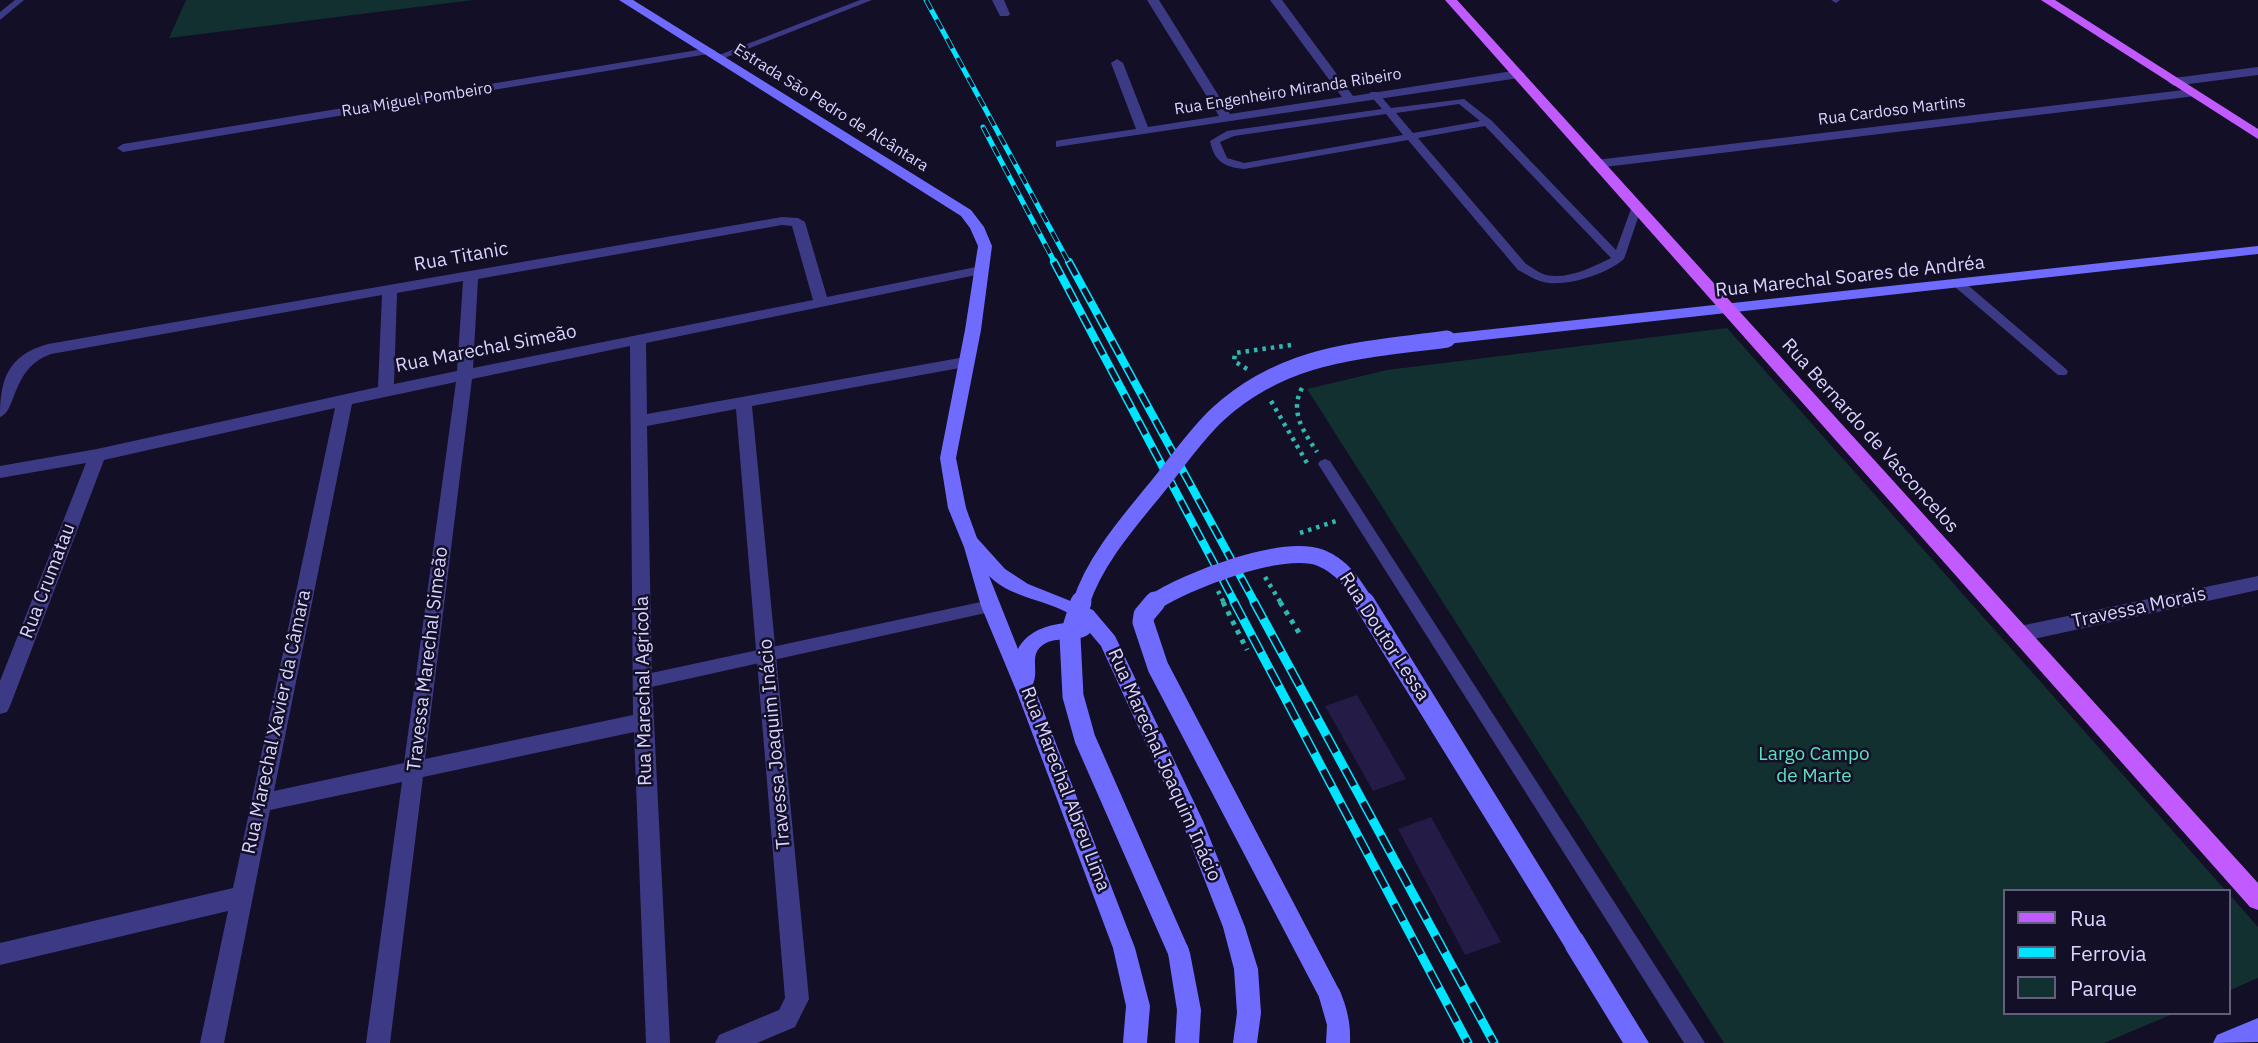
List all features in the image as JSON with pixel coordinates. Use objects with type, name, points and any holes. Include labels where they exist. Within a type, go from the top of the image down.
[{"type":"main road","name":"Estrada São Pedro de Alcântara","points":[[625,0],[966,213],[977,227],[985,246],[981,270]]},
{"type":"main road","name":"Rua Bernardo de Vasconcelos","points":[[1453,0],[1595,164],[2258,899]]},
{"type":"main road","points":[[2047,0],[2258,135]]},
{"type":"main road","name":"Rua Marechal Soares de Andréa","points":[[1187,1043],[1189,1010],[1179,953],[1086,739],[1073,696],[1070,637],[1086,587],[1123,529],[1217,415],[1257,384],[1319,357],[1447,339],[2258,250]]},
{"type":"main road","name":"Rua Marechal Joaquim Inácio","points":[[981,270],[973,330],[948,458],[952,490],[969,541],[1009,582],[1086,615],[1108,641],[1192,821],[1234,927],[1246,970],[1249,1013],[1245,1043]]},
{"type":"main road","name":"Rua Marechal Abreu Lima","points":[[969,541],[990,606],[1026,690],[1128,961],[1138,1006],[1135,1043]]},
{"type":"main road","name":"Rua Doutor Lessa","points":[[1338,1043],[1339,1026],[1331,997],[1158,667],[1146,638],[1143,616],[1149,605],[1174,590],[1292,553],[1307,553],[1337,565],[1349,578],[1637,1043]]},
{"type":"main road","points":[[1026,690],[1024,658],[1029,646],[1038,639],[1074,629],[1092,632],[1108,641]]},
{"type":"main road","points":[[2225,1043],[2258,1030]]},
{"type":"street","points":[[998,0],[1004,14]]},
{"type":"street","points":[[1153,0],[1226,118]]},
{"type":"street","points":[[1276,0],[1349,98]]},
{"type":"street","name":"Rua Miguel Pombeiro","points":[[123,148],[714,54]]},
{"type":"street","points":[[1117,63],[1143,131]]},
{"type":"street","points":[[2174,82],[2258,71]]},
{"type":"street","name":"Rua Engenheiro Miranda Ribeiro","points":[[1061,144],[1374,94],[1519,74]]},
{"type":"street","name":"Rua Cardoso Martins","points":[[1595,164],[2192,93]]},
{"type":"street","name":"Rua Titanic","points":[[0,411],[21,361],[29,355],[48,349],[795,220],[821,303]]},
{"type":"street","name":"Rua Marechal Simeão","points":[[0,472],[97,455],[386,391],[981,270]]},
{"type":"street","name":"Travessa Marechal Simeão","points":[[378,1043],[465,375],[471,275]]},
{"type":"street","points":[[386,391],[390,290]]},
{"type":"street","name":"Rua Marechal Agrícola","points":[[638,340],[642,682],[658,1043]]},
{"type":"street","points":[[641,421],[965,362]]},
{"type":"street","name":"Rua Marechal Xavier da Câmara","points":[[212,1043],[344,402]]},
{"type":"street","name":"Travessa Joaquim Inácio","points":[[727,1043],[787,1019],[797,999],[744,403]]},
{"type":"street","name":"Rua Crumatau","points":[[0,706],[97,455]]},
{"type":"street","name":"Travessa Morais","points":[[2020,634],[2258,583]]},
{"type":"street","points":[[261,803],[644,721]]},
{"type":"street","points":[[0,954],[241,897]]},
{"type":"lane","points":[[0,17],[20,0]]},
{"type":"lane","points":[[714,54],[868,0]]},
{"type":"lane","points":[[1374,94],[1522,267],[1543,279],[1553,280],[1596,271],[1618,259],[1636,209]]},
{"type":"lane","points":[[1488,123],[1244,166],[1226,164],[1217,155],[1215,141],[1231,133],[1461,101],[1488,123],[1618,259]]},
{"type":"lane","points":[[1959,284],[2062,372]]},
{"type":"lane","points":[[1325,464],[1695,1043]]},
{"type":"lane","points":[[642,682],[990,606]]},
{"type":"path","points":[[1306,385],[1295,401],[1297,415],[1325,464]]},
{"type":"path","points":[[1299,533],[1340,521],[1336,514]]},
{"type":"path","points":[[1257,563],[1301,636]]},
{"type":"path","points":[[1211,578],[1247,650]]},
{"type":"green space","points":[[186,0],[473,0],[169,38]]},
{"type":"green space","name":"Largo Campo de Marte","points":[[1727,328],[2224,889],[2002,889],[2002,1015],[2170,1015],[2104,1043],[1724,1043],[1307,389],[1387,370]]},
{"type":"green space","points":[[2230,895],[2258,927],[2258,978],[2230,990]]},
{"type":"building","points":[[1357,695],[1406,779],[1373,791],[1325,706]]},
{"type":"building","points":[[1431,817],[1501,942],[1465,955],[1398,829]]},
{"type":"railway","points":[[926,0],[1069,263]]},
{"type":"railway","points":[[983,127],[1055,263]]},
{"type":"railway","points":[[1054,262],[1235,603]]},
{"type":"railway","points":[[1069,262],[1255,603]]},
{"type":"railway","points":[[1234,602],[1468,1043]]},
{"type":"railway","points":[[1254,602],[1494,1043]]}]
